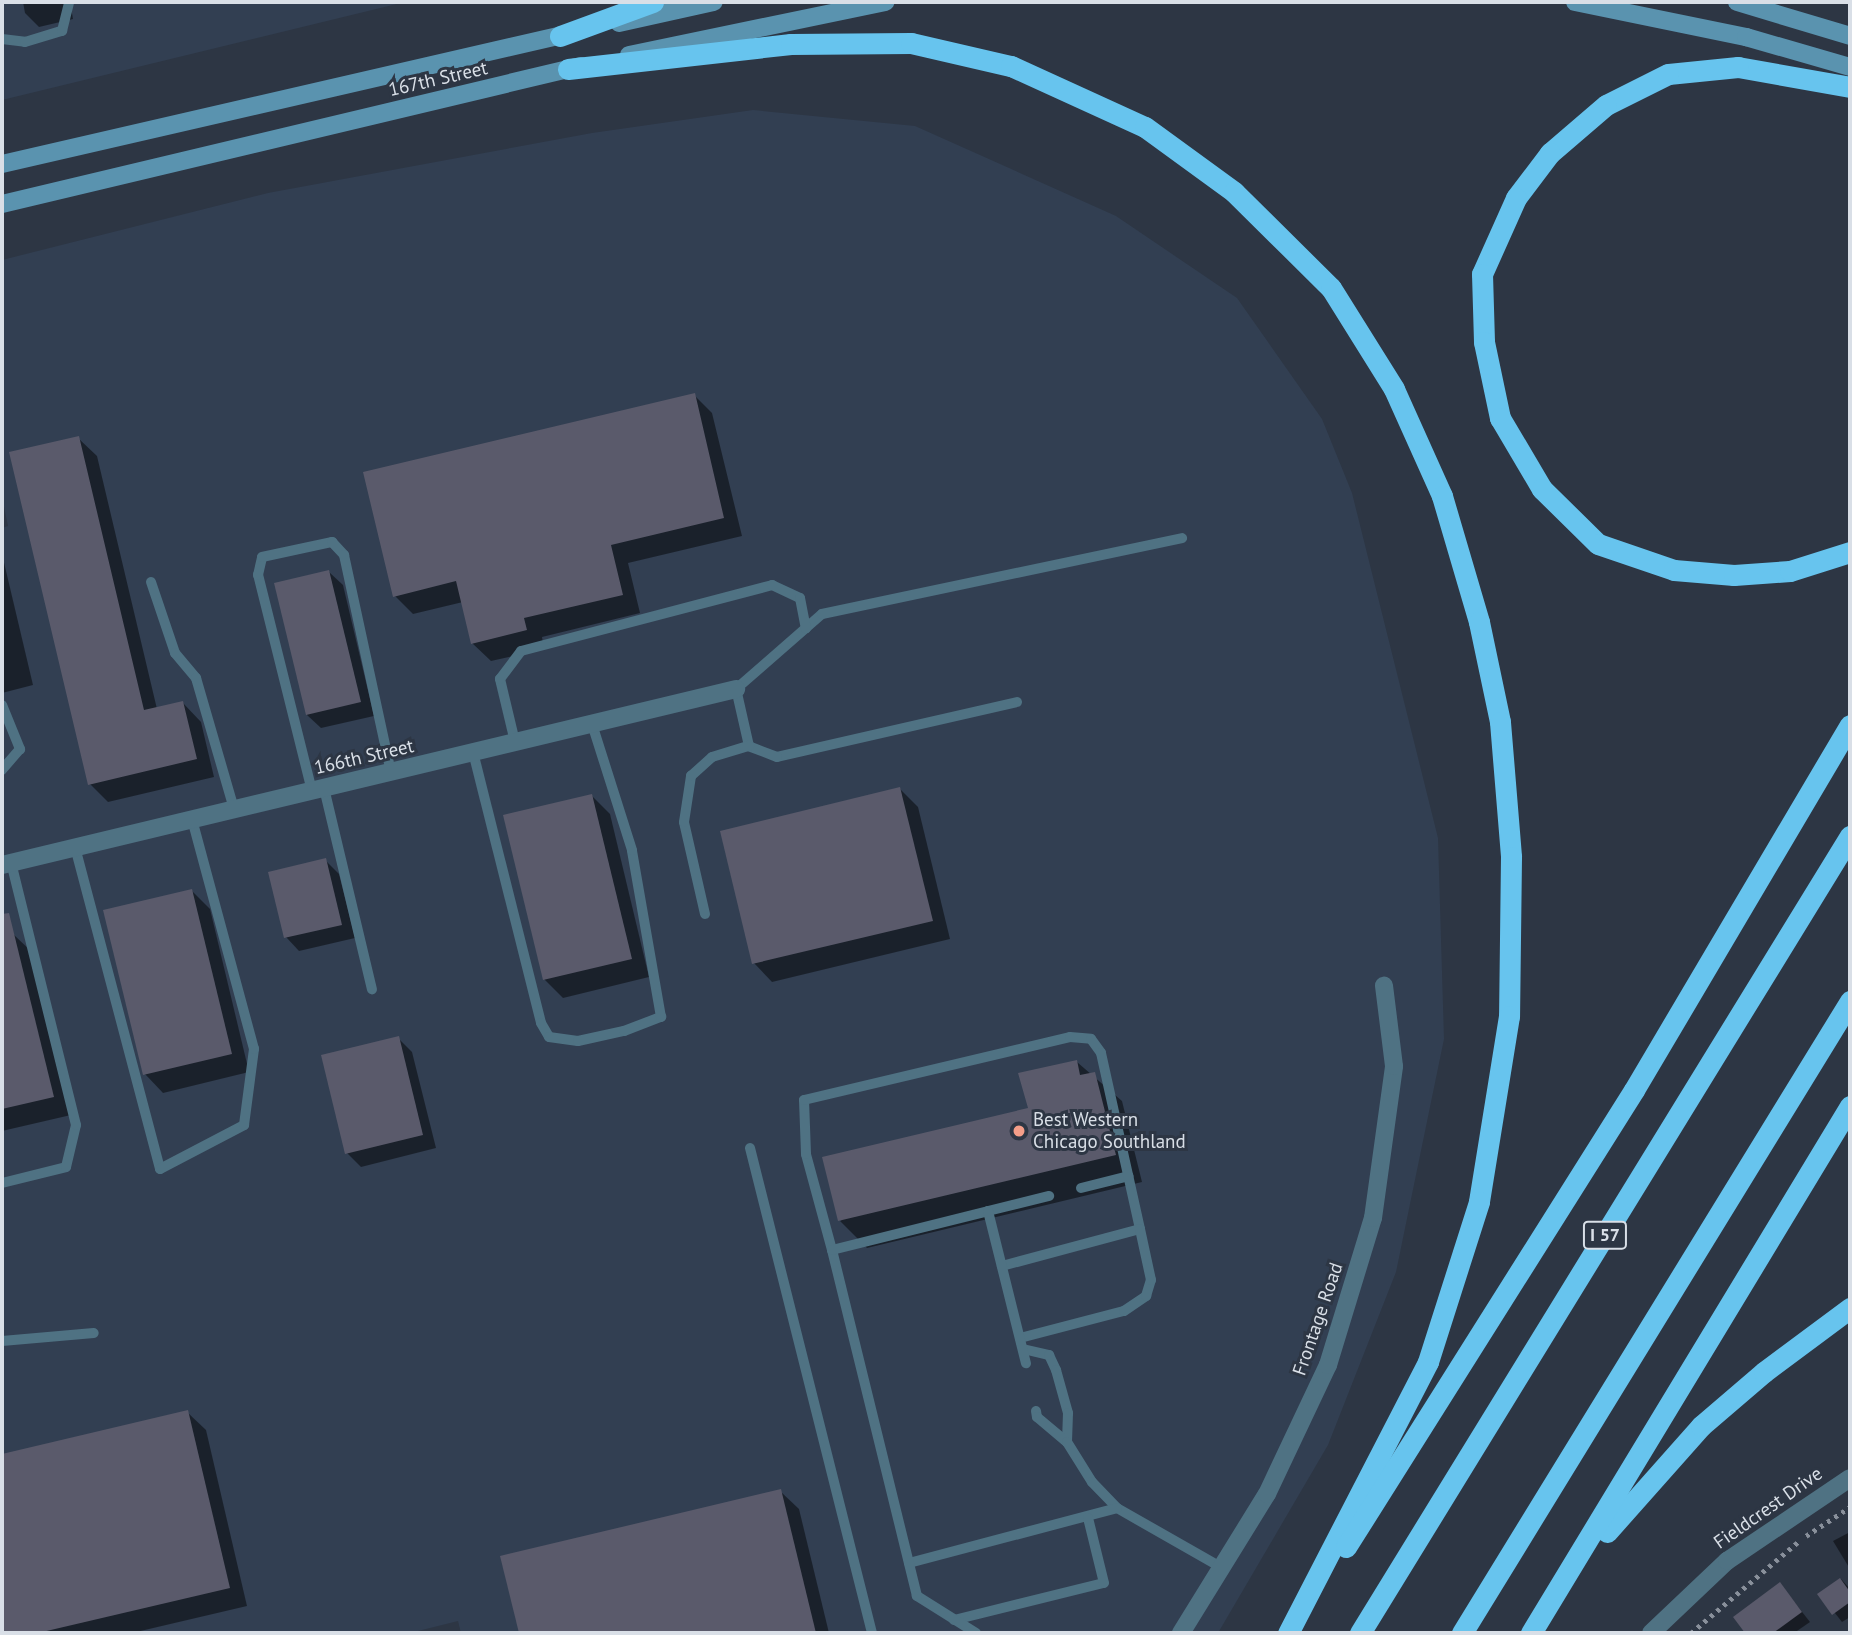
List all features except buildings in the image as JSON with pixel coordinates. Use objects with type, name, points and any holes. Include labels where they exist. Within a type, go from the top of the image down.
[{"type":"highway","points":[[560,36],[653,2]]},
{"type":"highway","points":[[568,69],[791,44],[884,43],[911,43],[1011,66],[1146,127],[1234,192],[1331,288],[1394,389],[1442,496],[1479,622],[1500,722],[1511,857],[1509,1016],[1479,1202],[1428,1362],[1289,1633]]},
{"type":"highway","points":[[1850,87],[1738,67],[1668,74],[1606,105],[1550,153],[1516,198],[1482,274],[1484,342],[1500,418],[1542,489],[1598,544],[1674,570],[1734,575],[1790,571],[1850,552]]},
{"type":"highway","points":[[1289,1633],[1634,1090],[1850,725]]},
{"type":"highway","name":"I 57","points":[[1360,1633],[1850,836]]},
{"type":"highway","points":[[1462,1633],[1850,1001]]},
{"type":"highway","points":[[1531,1633],[1850,1106]]},
{"type":"highway","points":[[1545,1610],[1622,1512],[1701,1426],[1764,1372],[1850,1308]]},
{"type":"main road","name":"167th Street","points":[[2,164],[714,2]]},
{"type":"main road","name":"167th Street","points":[[2,205],[695,39],[886,2]]},
{"type":"main road","points":[[1575,2],[1746,37],[1850,67]]},
{"type":"main road","points":[[1737,2],[1850,36]]},
{"type":"street","name":"166th Street","points":[[7,864],[736,689]]},
{"type":"street","name":"Frontage Road","points":[[1181,1633],[1267,1494],[1328,1365],[1373,1218],[1394,1066],[1384,986]]},
{"type":"street","name":"Fieldcrest Drive","points":[[1658,1631],[1727,1561],[1850,1478]]},
{"type":"lane","points":[[2,39],[25,41],[62,31],[69,2]]},
{"type":"lane","points":[[749,746],[736,689],[822,614],[1182,538]]},
{"type":"lane","points":[[372,989],[258,575],[262,557],[332,542],[344,555],[391,772]]},
{"type":"lane","points":[[150,582],[174,653],[196,678],[234,809]]},
{"type":"lane","points":[[515,742],[500,679],[521,651],[772,585],[800,598],[806,628]]},
{"type":"lane","points":[[705,914],[684,822],[691,776],[712,757],[749,746],[777,757],[798,755],[1017,702]]},
{"type":"lane","points":[[2,705],[20,749],[2,770]]},
{"type":"lane","points":[[473,752],[541,1023],[549,1037],[578,1041],[624,1031],[662,1017],[632,850],[592,723]]},
{"type":"lane","points":[[75,847],[160,1169],[244,1125],[254,1049],[192,819]]},
{"type":"lane","points":[[2,1183],[66,1167],[76,1125],[7,864]]},
{"type":"lane","points":[[976,1633],[917,1596],[806,1154],[804,1100],[1070,1037],[1091,1039],[1101,1053],[1152,1280],[1146,1296],[1124,1311],[1021,1343]]},
{"type":"lane","points":[[750,1148],[872,1633]]},
{"type":"lane","points":[[1082,1188],[1129,1176]]},
{"type":"lane","points":[[832,1250],[1049,1196]]},
{"type":"lane","points":[[988,1211],[1026,1363]]},
{"type":"lane","points":[[1002,1266],[1140,1229]]},
{"type":"lane","points":[[2,1341],[94,1333]]},
{"type":"lane","points":[[1021,1343],[1040,1350],[1053,1363],[1069,1413],[1067,1442]]},
{"type":"lane","points":[[1036,1411],[1067,1442],[1092,1482],[1118,1508],[1222,1568]]},
{"type":"lane","points":[[909,1563],[1118,1508]]},
{"type":"lane","points":[[954,1620],[1104,1583],[1088,1518]]},
{"type":"path","points":[[1691,1633],[1752,1577],[1850,1507]]},
{"type":"shaded area","points":[[2,2],[405,2],[2,100]]},
{"type":"shaded area","points":[[753,110],[915,126],[1116,216],[1237,298],[1322,419],[1352,493],[1438,838],[1444,1039],[1396,1272],[1328,1445],[1218,1633],[461,1633],[458,1621],[410,1633],[2,1633],[2,528],[8,526],[2,497],[2,260],[268,193],[592,133]]},
{"type":"place","name":"Best Western Chicago Southland","points":[[1019,1131]]}]
